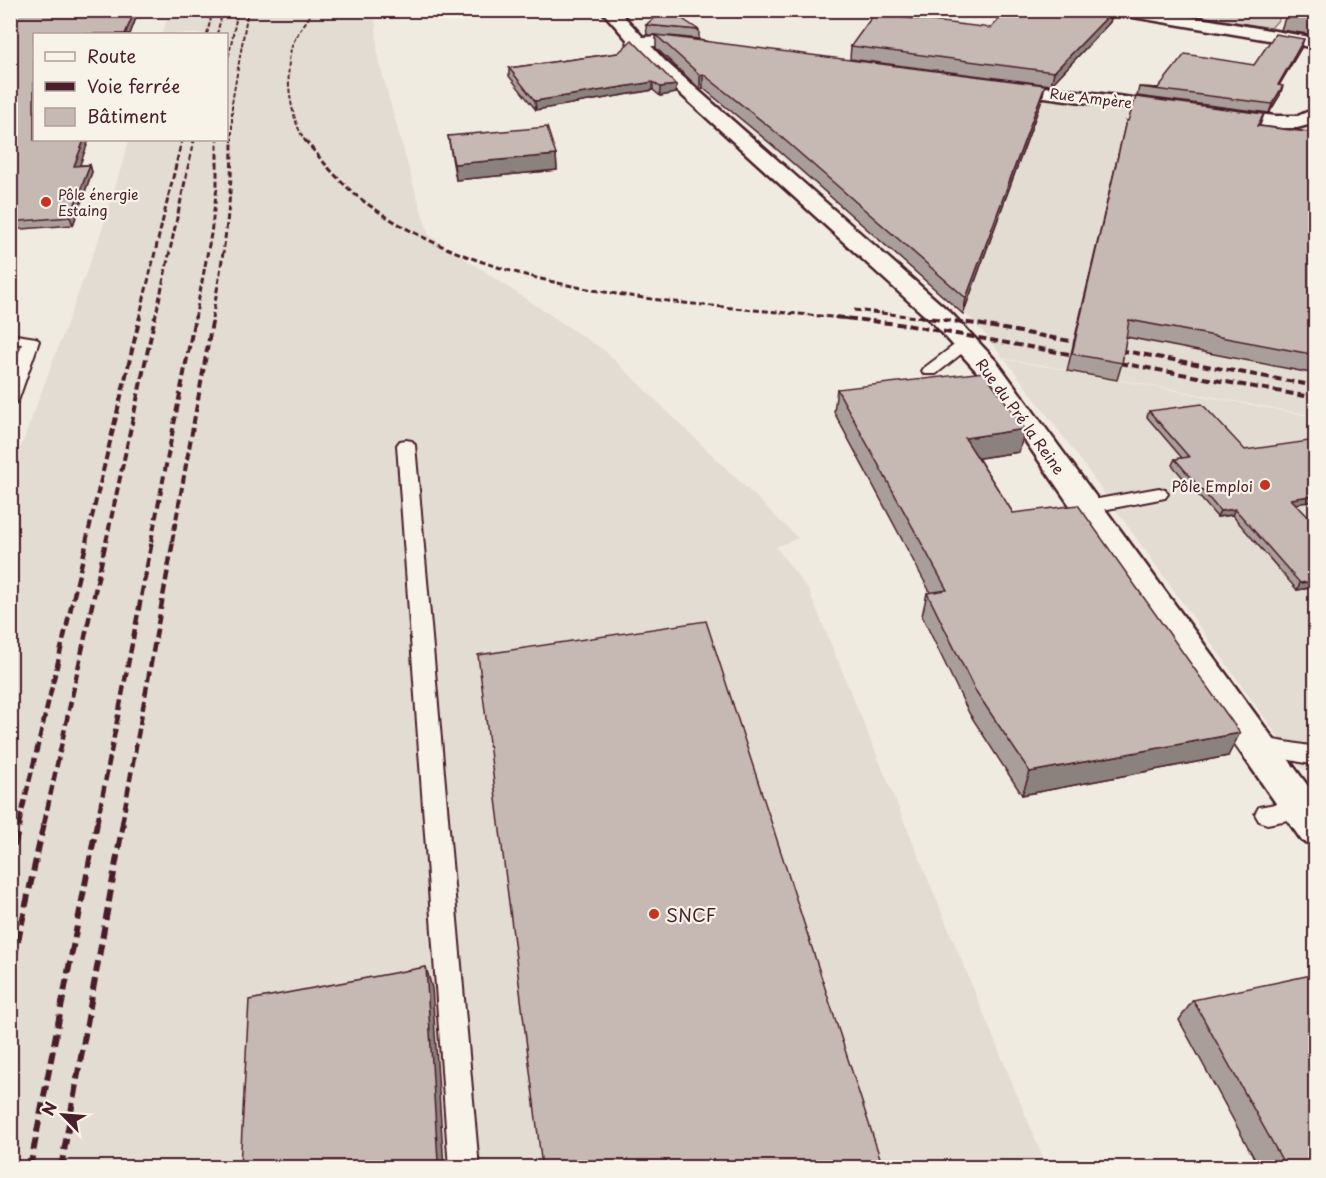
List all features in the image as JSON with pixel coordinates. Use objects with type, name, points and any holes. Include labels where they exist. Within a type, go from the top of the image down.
[{"type":"main road","name":"Rue du Pré la Reine","points":[[609,10],[636,42],[943,320],[988,368],[1308,819]]},
{"type":"main road","points":[[1131,11],[1316,43]]},
{"type":"main road","points":[[636,42],[658,41],[717,49]]},
{"type":"main road","name":"Rue Ampère","points":[[978,83],[1296,124],[1316,114]]},
{"type":"lane","points":[[10,338],[31,341],[10,401]]},
{"type":"lane","points":[[930,371],[966,343]]},
{"type":"lane","points":[[406,445],[464,1167]]},
{"type":"lane","points":[[1087,507],[1159,494]]},
{"type":"lane","points":[[1256,746],[1316,756]]},
{"type":"lane","points":[[1267,814],[1308,819]]},
{"type":"shaded area","points":[[1286,10],[1271,28],[1164,11]]},
{"type":"shaded area","points":[[170,11],[375,11],[378,59],[429,235],[605,351],[798,538],[776,547],[809,591],[1047,1167],[11,1167],[10,476],[103,227],[129,141],[228,141],[228,33],[162,33]]},
{"type":"shaded area","points":[[679,49],[1313,135],[1315,132],[1315,416],[1003,358],[977,324],[671,61]]},
{"type":"shaded area","points":[[1005,359],[1315,417],[1315,773],[1300,767],[1071,447]]},
{"type":"building","points":[[10,10],[135,10],[125,33],[33,33],[33,141],[84,141],[74,166],[90,165],[70,217],[10,222]]},
{"type":"building","points":[[663,10],[669,10],[699,30],[646,25]]},
{"type":"building","points":[[1008,10],[1113,11],[1054,72],[851,46],[874,14],[991,28]]},
{"type":"building","points":[[1289,10],[1316,10],[1316,17],[1314,19],[1286,15]]},
{"type":"building","points":[[1275,34],[1304,39],[1278,85],[1283,86],[1272,104],[1139,87],[1158,88],[1185,54],[1254,65]]},
{"type":"building","points":[[656,35],[1045,85],[966,298],[772,129],[703,74],[700,75]]},
{"type":"building","points":[[632,40],[676,85],[660,87],[653,82],[535,101],[509,68],[618,53]]},
{"type":"building","points":[[1136,97],[1264,114],[1257,126],[1316,133],[1316,355],[1129,320],[1122,363],[1072,354],[1126,121],[1128,121]]},
{"type":"building","points":[[547,127],[556,155],[454,164],[448,136]]},
{"type":"building","points":[[984,372],[1025,429],[965,438],[1013,513],[1078,505],[1240,733],[1030,772],[975,690],[927,593],[947,590],[837,389]]},
{"type":"building","points":[[1202,404],[1245,450],[1316,440],[1316,495],[1291,499],[1316,525],[1316,581],[1300,583],[1235,509],[1220,511],[1175,459],[1189,457],[1149,411]]},
{"type":"building","name":"SNCF","points":[[706,621],[883,1167],[542,1167],[478,655]]},
{"type":"building","points":[[426,967],[438,1161],[407,1167],[240,1167],[249,1000]]},
{"type":"building","points":[[1316,974],[1316,1167],[1286,1167],[1193,1000]]},
{"type":"railway","points":[[207,33],[213,10]]},
{"type":"railway","points":[[217,33],[223,10]]},
{"type":"railway","points":[[228,59],[238,10]]},
{"type":"railway","points":[[212,319],[229,208],[232,103],[248,10]]},
{"type":"railway","points":[[306,142],[300,133],[292,109],[289,68],[294,41],[314,10]]},
{"type":"railway","points":[[305,140],[343,183],[369,205],[422,236],[478,260],[538,278],[663,301],[850,319]]},
{"type":"railway","points":[[139,319],[182,141]]},
{"type":"railway","points":[[155,319],[194,141]]},
{"type":"railway","points":[[195,319],[211,234],[217,187],[217,141]]},
{"type":"railway","points":[[854,310],[933,319]]},
{"type":"railway","points":[[86,542],[140,317]]},
{"type":"railway","points":[[106,542],[155,317]]},
{"type":"railway","points":[[151,542],[195,317]]},
{"type":"railway","points":[[172,542],[213,317]]},
{"type":"railway","points":[[836,317],[906,325],[1316,398]]},
{"type":"railway","points":[[919,317],[977,324],[1316,386]]},
{"type":"railway","points":[[19,824],[87,541]]},
{"type":"railway","points":[[44,824],[106,541]]},
{"type":"railway","points":[[97,824],[152,541]]},
{"type":"railway","points":[[122,824],[173,541]]},
{"type":"railway","points":[[10,863],[20,823]]},
{"type":"railway","points":[[10,977],[44,823]]},
{"type":"railway","points":[[30,1168],[97,823]]},
{"type":"railway","points":[[61,1168],[123,823]]},
{"type":"place","name":"Pôle énergie Estaing","points":[[46,202]]},
{"type":"place","name":"Pôle Emploi","points":[[1265,485]]},
{"type":"place","name":"SNCF","points":[[654,914]]}]
